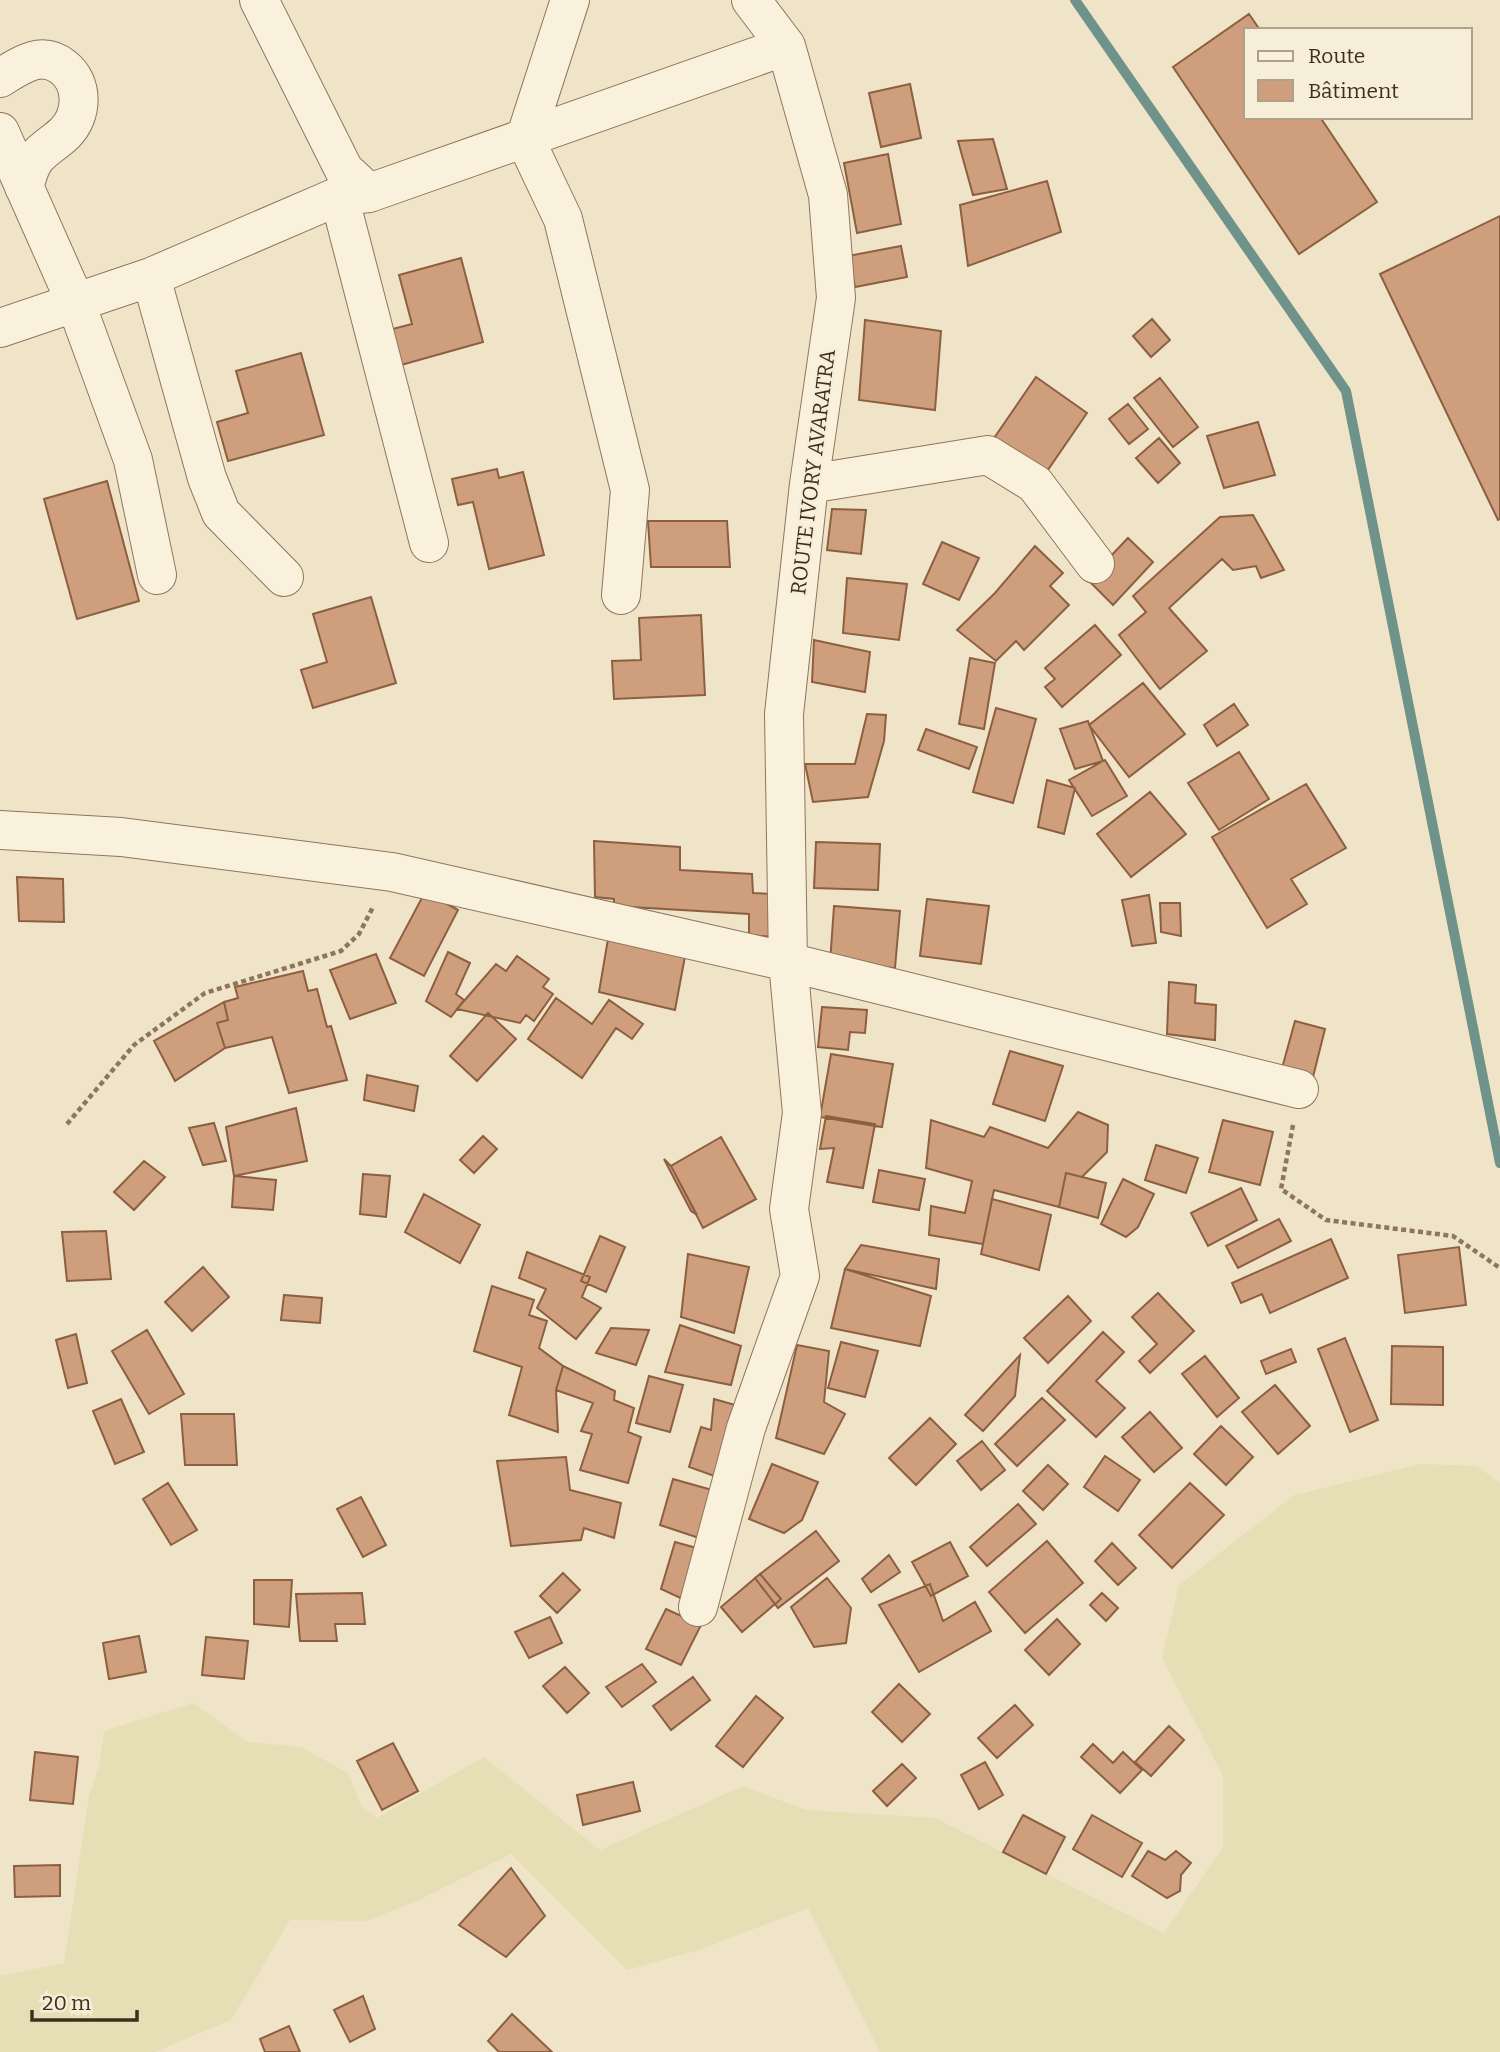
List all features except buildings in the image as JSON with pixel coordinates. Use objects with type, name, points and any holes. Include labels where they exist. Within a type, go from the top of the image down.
[{"type":"street","points":[[259,0],[354,194],[429,543]]},
{"type":"street","points":[[570,0],[525,139],[562,219],[630,490],[621,595]]},
{"type":"street","name":"ROUTE IVORY AVARATRA","points":[[698,1607],[746,1429],[800,1276],[789,1209],[802,1113],[788,962],[784,715],[809,484],[836,298],[828,195],[786,46],[751,0]]},
{"type":"street","points":[[0,328],[152,277],[354,194],[525,139],[786,46]]},
{"type":"street","points":[[0,78],[31,60],[53,60],[70,72],[79,92],[77,112],[67,131],[34,159],[24,187]]},
{"type":"street","points":[[0,132],[75,301],[134,460],[157,575]]},
{"type":"street","points":[[152,277],[207,478],[221,513],[284,577]]},
{"type":"street","points":[[809,484],[988,455],[1035,484],[1095,564]]},
{"type":"street","points":[[0,830],[121,837],[392,872],[788,962],[1299,1089]]},
{"type":"path","points":[[66,1124],[134,1045],[205,993],[341,951],[359,934],[392,872]]},
{"type":"path","points":[[1299,1089],[1281,1189],[1326,1220],[1453,1236],[1500,1268]]},
{"type":"shaded area","points":[[1421,1464],[1477,1466],[1500,1483],[1500,2052],[880,2052],[808,1908],[702,1949],[627,1970],[511,1854],[419,1900],[366,1921],[290,1920],[231,2020],[155,2052],[0,2052],[0,1976],[64,1963],[89,1796],[99,1767],[104,1731],[193,1703],[248,1742],[301,1747],[348,1773],[361,1806],[377,1818],[484,1757],[600,1850],[743,1786],[806,1810],[935,1818],[1164,1933],[1223,1847],[1223,1776],[1162,1658],[1179,1585],[1294,1495]]},
{"type":"waterway","points":[[1075,0],[1346,391],[1500,1163]]}]
